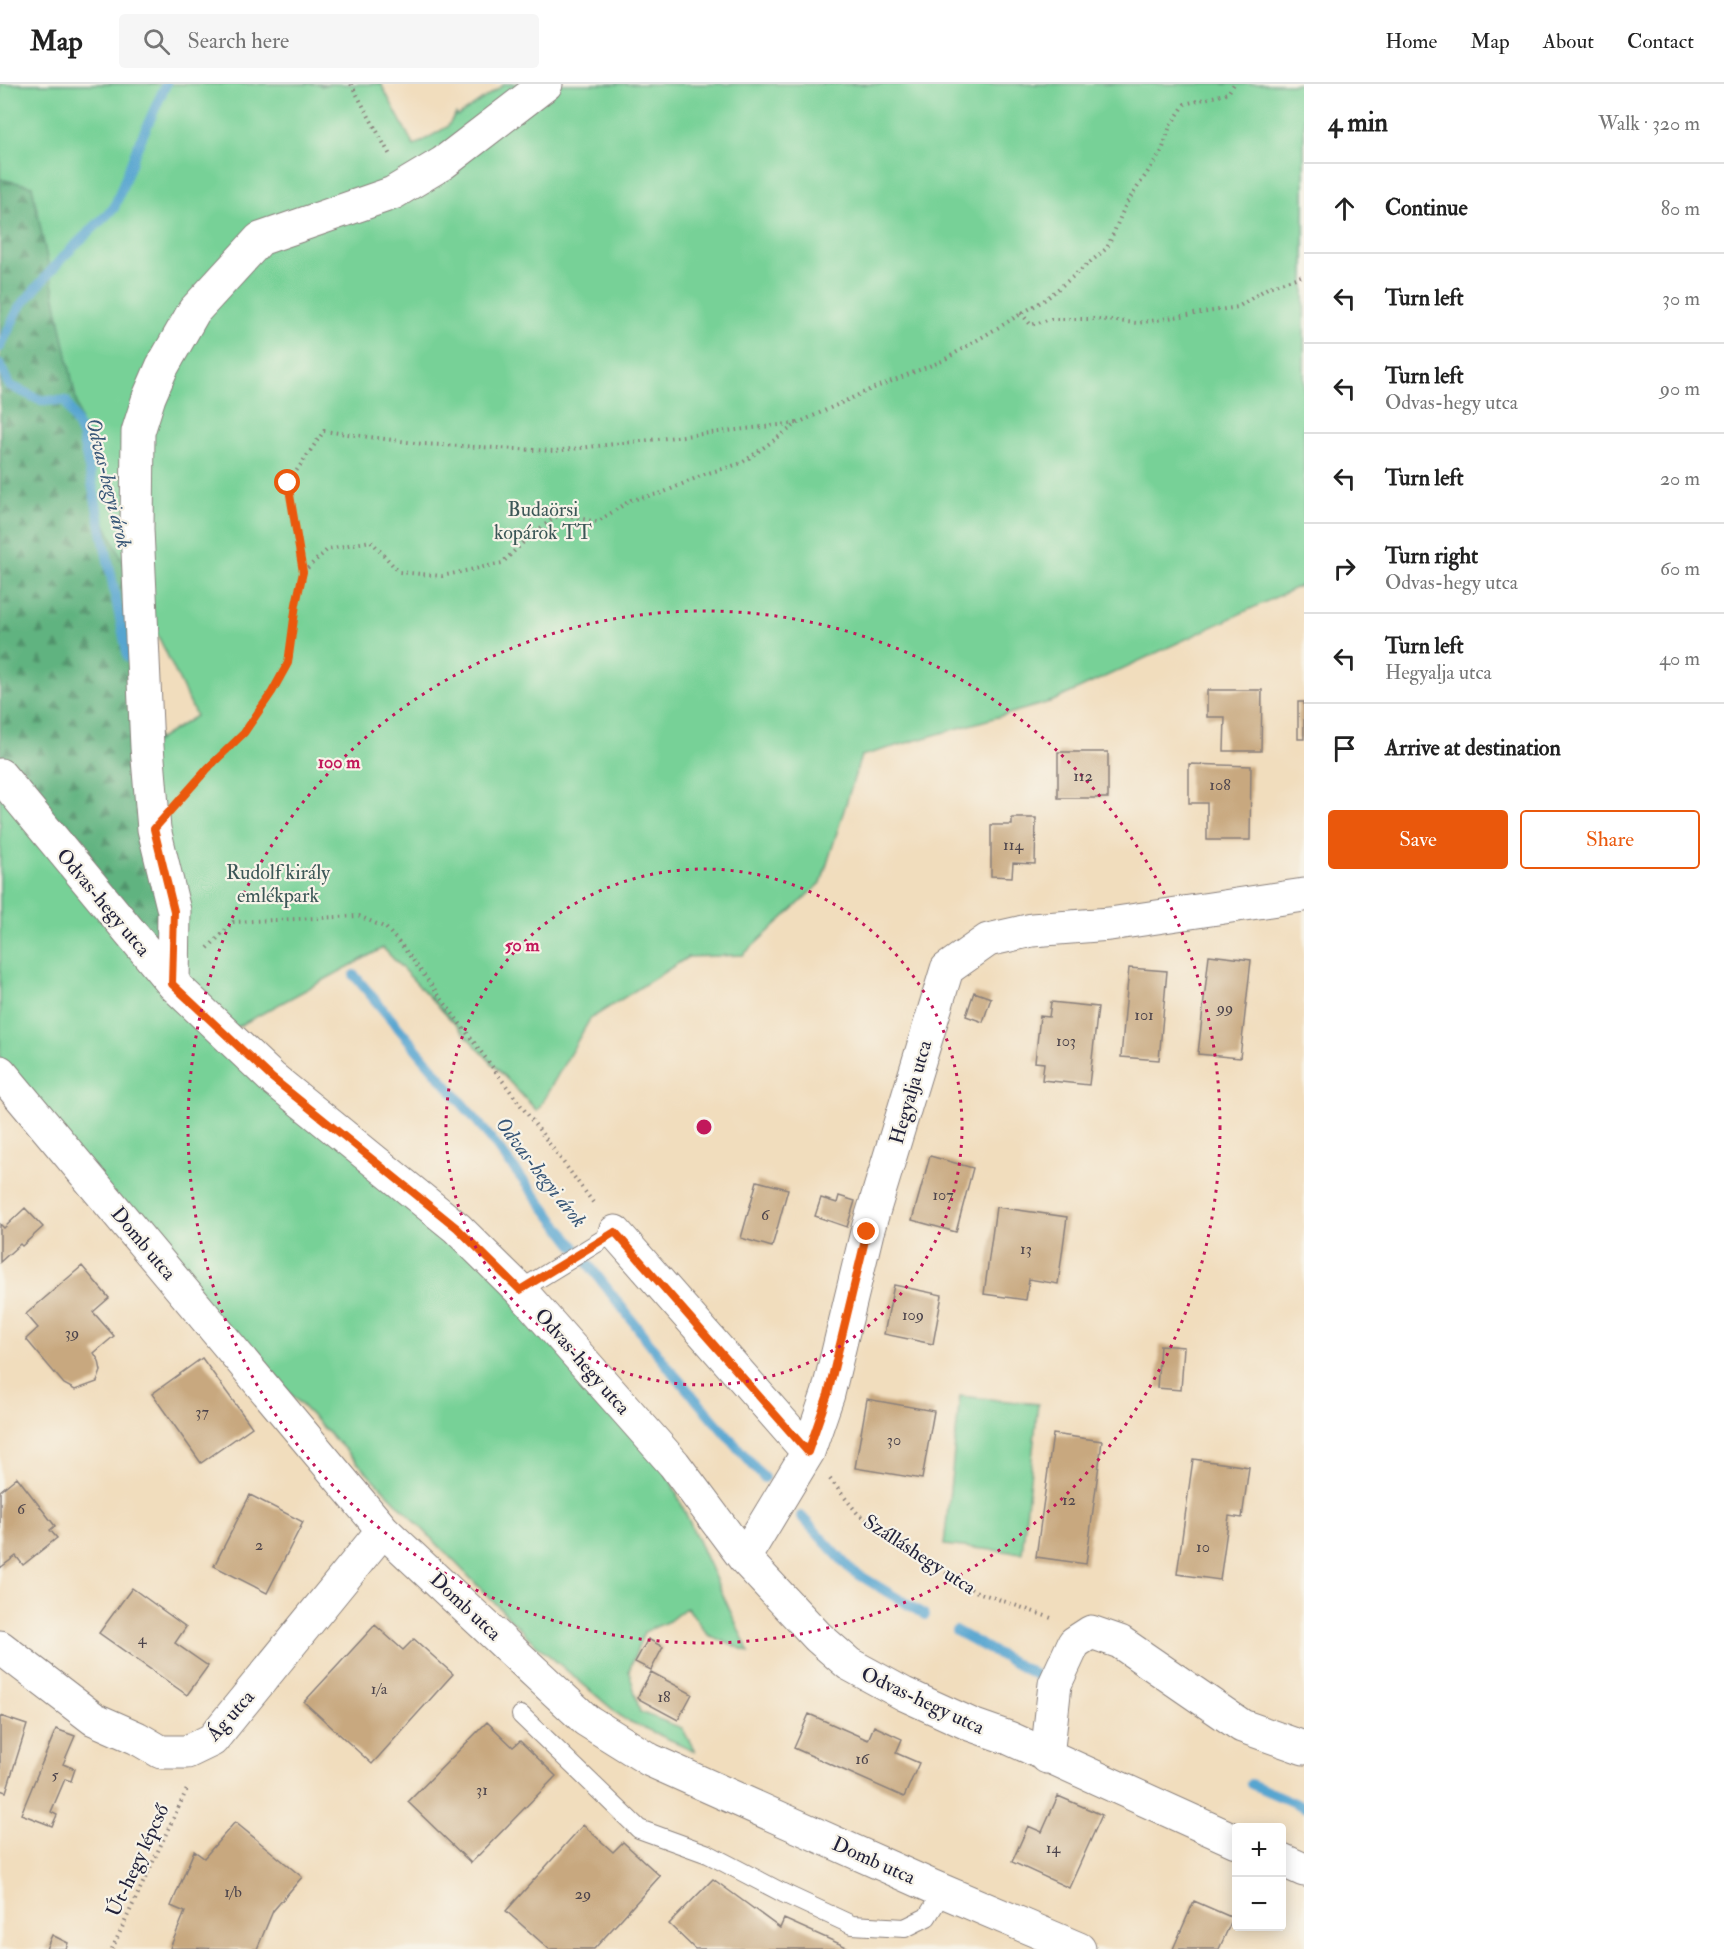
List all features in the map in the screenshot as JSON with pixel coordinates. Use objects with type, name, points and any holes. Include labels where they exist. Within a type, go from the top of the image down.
[{"type":"street","points":[[172,984],[174,911],[154,829],[147,747],[137,529],[138,432],[149,397],[162,367],[194,311],[260,239],[393,193],[442,163],[546,84]]},
{"type":"street","name":"Odvas-hegy utca","points":[[0,775],[172,984],[271,1077],[457,1228],[520,1290],[674,1464],[744,1558],[818,1637],[849,1664],[904,1694],[972,1725],[1009,1738],[1232,1839]]},
{"type":"street","name":"Hegyalja utca","points":[[744,1558],[808,1452],[828,1394],[867,1232],[947,969],[988,940],[1032,930],[1110,924],[1304,895]]},
{"type":"street","name":"Domb utca","points":[[0,1072],[383,1530],[586,1720],[650,1760],[1079,1949]]},
{"type":"street","points":[[615,1232],[808,1452]]},
{"type":"street","name":"Ág utca","points":[[0,1647],[94,1719],[137,1738],[160,1752],[187,1752],[212,1740],[383,1530]]},
{"type":"street","points":[[1047,1757],[1055,1684],[1074,1643],[1091,1632],[1120,1642],[1242,1726],[1304,1748]]},
{"type":"street","points":[[1286,1862],[1304,1870]]},
{"type":"lane","points":[[520,1290],[615,1232]]},
{"type":"lane","points":[[521,1715],[639,1829],[708,1854],[783,1893],[852,1925],[905,1928],[927,1917],[946,1892]]},
{"type":"path","points":[[351,84],[406,185]]},
{"type":"path","points":[[303,572],[328,549],[371,541],[399,572],[442,576],[502,563],[532,534],[560,514],[597,522],[631,500],[662,493],[705,474],[742,463],[798,423],[942,360],[1046,298],[1107,248],[1126,204],[1162,151],[1170,126],[1185,104],[1228,93],[1234,84]]},
{"type":"path","points":[[1021,314],[1032,325],[1051,319],[1096,319],[1137,323],[1180,318],[1238,307],[1269,287],[1304,275]]},
{"type":"path","points":[[154,829],[209,767],[244,733],[272,692],[288,663],[303,572],[288,483],[324,431],[423,444],[554,451],[798,423]]},
{"type":"path","points":[[172,984],[233,922],[359,916],[386,928],[403,947],[615,1232]]},
{"type":"path","name":"Szálláshegy utca","points":[[808,1452],[858,1514],[972,1590],[1091,1632]]},
{"type":"path","name":"Út-hegy lépcső","points":[[112,1949],[189,1784]]},
{"type":"green space","points":[[0,84],[335,84],[138,432],[173,984],[0,775]]},
{"type":"green space","name":"Budaörsi kopárok TT","points":[[0,84],[320,84],[321,86],[381,84],[414,146],[447,127],[456,114],[458,116],[505,84],[1304,84],[1304,584],[1053,701],[861,756],[821,883],[743,955],[688,957],[590,1019],[537,1111],[383,948],[226,1033],[173,984],[147,747],[196,716],[99,511],[32,186],[0,179]]},
{"type":"green space","points":[[0,775],[209,1032],[495,1261],[652,1440],[749,1652],[708,1635],[687,1607],[669,1621],[644,1632],[629,1671],[640,1712],[682,1728],[695,1751],[624,1719],[532,1641],[230,1332],[0,1078]]},
{"type":"green space","points":[[960,1396],[1038,1404],[1022,1553],[944,1545]]},
{"type":"building","points":[[1207,690],[1262,690],[1261,751],[1224,751],[1225,717],[1207,717]]},
{"type":"building","points":[[1298,702],[1304,702],[1304,739],[1298,739]]},
{"type":"building","points":[[1058,752],[1108,752],[1108,798],[1058,798]]},
{"type":"building","points":[[1189,764],[1251,766],[1250,840],[1207,840],[1207,803],[1189,803]]},
{"type":"building","points":[[1012,818],[1036,818],[1035,864],[1013,863],[1012,877],[991,876],[991,825],[1012,825]]},
{"type":"building","points":[[1209,955],[1251,960],[1240,1058],[1198,1054]]},
{"type":"building","points":[[1129,968],[1167,971],[1159,1060],[1121,1057]]},
{"type":"building","points":[[974,992],[991,998],[983,1022],[966,1016]]},
{"type":"building","points":[[1051,1002],[1098,1007],[1089,1085],[1042,1080],[1044,1063],[1035,1062],[1040,1016],[1049,1017]]},
{"type":"building","points":[[930,1156],[973,1168],[956,1232],[912,1220]]},
{"type":"building","points":[[757,1181],[788,1189],[772,1247],[741,1238]]},
{"type":"building","points":[[839,1196],[855,1201],[847,1227],[815,1216],[821,1198],[837,1203]]},
{"type":"building","points":[[996,1207],[1067,1217],[1058,1284],[1029,1279],[1026,1300],[984,1294]]},
{"type":"building","points":[[25,1208],[43,1227],[0,1262],[0,1224],[4,1228]]},
{"type":"building","points":[[82,1266],[109,1298],[93,1312],[114,1336],[94,1353],[101,1371],[97,1382],[75,1390],[64,1384],[26,1339],[38,1328],[26,1314]]},
{"type":"building","points":[[894,1285],[942,1295],[933,1344],[884,1334]]},
{"type":"building","points":[[1160,1345],[1184,1347],[1181,1390],[1157,1388]]},
{"type":"building","points":[[202,1358],[252,1427],[201,1463],[152,1394]]},
{"type":"building","points":[[867,1399],[934,1411],[922,1479],[855,1468]]},
{"type":"building","points":[[1053,1434],[1102,1441],[1086,1564],[1036,1557]]},
{"type":"building","points":[[1193,1459],[1249,1467],[1242,1518],[1229,1516],[1220,1580],[1177,1574]]},
{"type":"building","points":[[17,1477],[55,1526],[50,1530],[57,1538],[23,1565],[16,1556],[0,1568],[0,1491]]},
{"type":"building","points":[[250,1495],[303,1522],[267,1593],[214,1566]]},
{"type":"building","points":[[132,1588],[186,1627],[175,1643],[208,1666],[187,1695],[99,1633]]},
{"type":"building","points":[[375,1625],[403,1650],[414,1639],[453,1674],[372,1764],[304,1702]]},
{"type":"building","points":[[648,1639],[663,1647],[651,1670],[635,1662]]},
{"type":"building","points":[[651,1672],[692,1694],[678,1720],[637,1698]]},
{"type":"building","points":[[809,1714],[868,1740],[874,1726],[902,1739],[896,1753],[919,1763],[904,1797],[794,1748]]},
{"type":"building","points":[[0,1716],[27,1725],[6,1792],[0,1790]]},
{"type":"building","points":[[487,1722],[513,1747],[520,1741],[556,1776],[471,1863],[408,1802]]},
{"type":"building","points":[[56,1729],[75,1736],[63,1764],[75,1769],[71,1781],[65,1779],[51,1812],[57,1815],[52,1826],[21,1814]]},
{"type":"building","points":[[1058,1796],[1102,1815],[1069,1888],[1012,1862],[1028,1826],[1042,1832]]},
{"type":"building","points":[[235,1822],[302,1877],[273,1911],[257,1949],[170,1948],[185,1912],[171,1906],[194,1851],[204,1858]]},
{"type":"building","points":[[583,1825],[613,1852],[623,1842],[660,1876],[594,1949],[549,1949],[506,1911]]},
{"type":"building","points":[[713,1879],[780,1928],[784,1919],[851,1949],[695,1949],[669,1924]]},
{"type":"building","points":[[1194,1901],[1232,1918],[1219,1949],[1173,1949]]},
{"type":"building","points":[[52,1935],[68,1943],[66,1949],[46,1949]]},
{"type":"waterway","name":"Odvas-hegyi árok","points":[[0,347],[19,308],[63,257],[114,208],[137,148],[166,84]]},
{"type":"waterway","name":"Odvas-hegyi árok","points":[[0,365],[9,385],[40,400],[66,401],[82,435],[128,657]]},
{"type":"waterway","name":"Odvas-hegyi árok","points":[[354,975],[481,1126],[672,1372],[764,1478]]},
{"type":"waterway","name":"Odvas-hegyi árok","points":[[801,1516],[851,1570],[925,1615]]},
{"type":"waterway","name":"Odvas-hegyi árok","points":[[956,1631],[1043,1679]]},
{"type":"waterway","name":"Odvas-hegyi árok","points":[[1251,1784],[1304,1807]]},
{"type":"route","points":[[288,483],[303,572],[288,663],[272,692],[244,733],[209,767],[154,829],[174,911],[172,984],[271,1077],[457,1228],[520,1290],[615,1232],[808,1452],[828,1394],[867,1232]]},
{"type":"park label","name":"Rudolf király emlékpark","points":[[278,884]]}]
